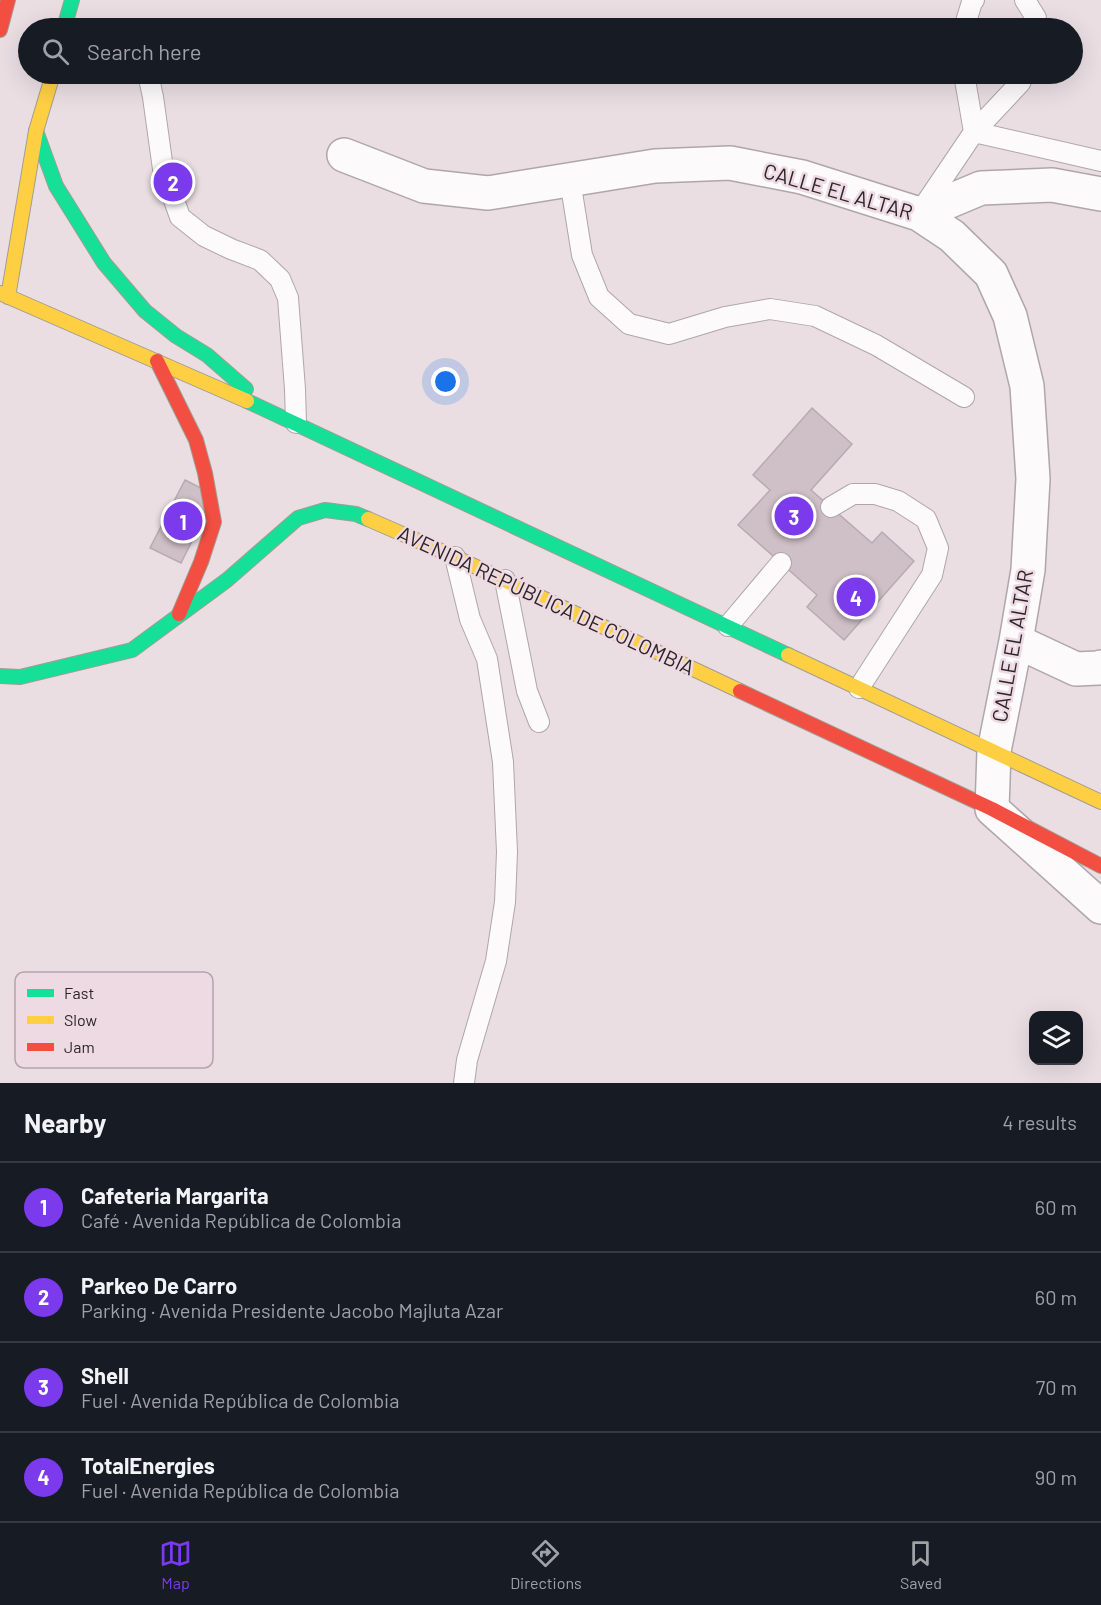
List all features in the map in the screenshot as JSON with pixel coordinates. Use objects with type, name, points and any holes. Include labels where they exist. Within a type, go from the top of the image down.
[{"type":"main road","points":[[0,30],[8,0]]},
{"type":"main road","points":[[67,18],[72,0]]},
{"type":"main road","points":[[50,84],[36,131],[4,295],[296,423],[1101,802]]},
{"type":"main road","points":[[36,131],[56,186],[104,263],[145,310],[176,336],[207,355],[275,414]]},
{"type":"main road","points":[[157,361],[196,440],[214,522],[180,614]]},
{"type":"main road","name":"AVENIDA REPÚBLICA DE COLOMBIA","points":[[0,676],[20,677],[132,650],[227,580],[298,518],[325,510],[356,514],[455,556],[992,809],[1101,866]]},
{"type":"street","name":"CALLE EL ALTAR","points":[[344,155],[424,186],[488,193],[655,166],[730,164],[802,177],[919,214],[952,236],[991,274],[1010,316],[1027,386],[1033,479],[1028,570],[994,751],[992,809]]},
{"type":"street","points":[[919,214],[981,188],[1052,185],[1101,194]]},
{"type":"street","points":[[1016,641],[1076,669],[1101,667]]},
{"type":"street","points":[[992,809],[1101,907]]},
{"type":"lane","points":[[967,18],[974,0]]},
{"type":"lane","points":[[1025,0],[1036,18]]},
{"type":"lane","points":[[150,84],[163,169],[180,217],[204,236],[261,260],[280,279],[288,298],[296,389],[296,423]]},
{"type":"lane","points":[[966,84],[974,132]]},
{"type":"lane","points":[[919,214],[974,132],[1019,84]]},
{"type":"lane","points":[[974,132],[1101,161]]},
{"type":"lane","points":[[570,180],[582,255],[599,297],[629,324],[669,334],[725,317],[770,309],[815,316],[876,345],[964,397]]},
{"type":"lane","points":[[831,507],[854,494],[875,494],[898,501],[926,519],[938,548],[932,575],[859,688]]},
{"type":"lane","points":[[455,556],[470,619],[487,659],[503,762],[507,852],[505,902],[496,961],[467,1060],[464,1083]]},
{"type":"lane","points":[[728,626],[781,563]]},
{"type":"lane","points":[[505,580],[527,691],[539,722]]},
{"type":"building","points":[[812,408],[852,444],[811,490],[872,543],[882,532],[914,561],[844,640],[807,607],[817,595],[738,525],[770,490],[753,475]]},
{"type":"building","points":[[185,480],[215,495],[181,563],[150,548]]},
{"type":"traffic: fast","points":[[67,18],[72,0]]},
{"type":"traffic: fast","points":[[36,131],[56,186],[104,263],[145,311],[176,336],[207,355],[246,389]]},
{"type":"traffic: fast","points":[[247,401],[788,655]]},
{"type":"traffic: fast","points":[[0,676],[20,677],[132,650],[227,580],[298,518],[325,510],[356,514],[368,519]]},
{"type":"traffic: slow","points":[[8,297],[36,131],[50,84]]},
{"type":"traffic: slow","points":[[0,293],[247,401]]},
{"type":"traffic: slow","points":[[368,519],[455,557],[740,691]]},
{"type":"traffic: slow","points":[[788,655],[1101,802]]},
{"type":"traffic: jam","points":[[0,30],[8,0]]},
{"type":"traffic: jam","points":[[157,361],[196,440],[214,522],[201,562],[179,614]]},
{"type":"traffic: jam","points":[[740,691],[992,809],[1101,866]]},
{"type":"place","name":"Parkeo De Carro","points":[[173,182]]},
{"type":"place","name":"Shell","points":[[794,516]]},
{"type":"place","name":"Cafeteria Margarita","points":[[183,521]]},
{"type":"place","name":"TotalEnergies","points":[[856,597]]}]
